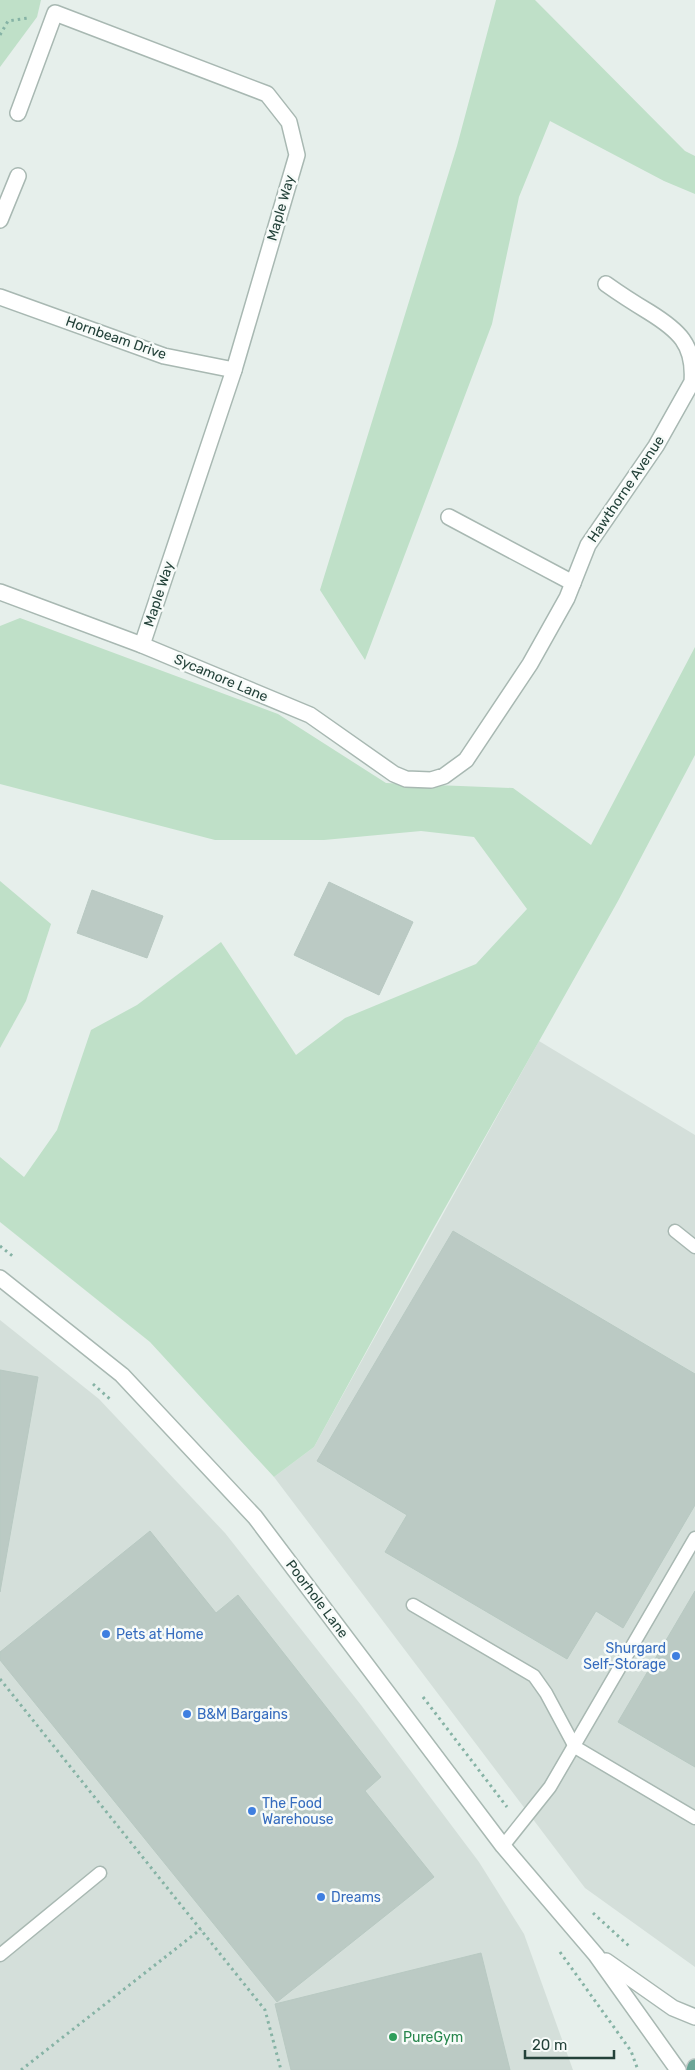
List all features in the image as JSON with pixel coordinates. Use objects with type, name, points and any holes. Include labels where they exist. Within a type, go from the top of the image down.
[{"type":"street","points":[[18,113],[55,13]]},
{"type":"street","name":"Maple Way","points":[[55,13],[267,94],[289,122],[297,155],[234,370],[142,645]]},
{"type":"street","points":[[0,220],[18,176]]},
{"type":"street","name":"Hawthorne Avenue","points":[[431,780],[444,776],[466,760],[530,664],[567,598],[588,545],[656,446],[692,382],[694,370],[689,347],[677,331],[606,284]]},
{"type":"street","name":"Hornbeam Drive","points":[[0,297],[164,356],[234,370]]},
{"type":"street","points":[[449,517],[573,584]]},
{"type":"street","name":"Sycamore Lane","points":[[0,592],[142,645],[310,715],[394,774],[406,779],[431,780]]},
{"type":"street","name":"Poorhole Lane","points":[[0,1278],[122,1375],[255,1518],[503,1846],[596,1955],[678,2070]]},
{"type":"street","name":"Poorhole Lane","points":[[596,1955],[673,2008],[695,2017]]},
{"type":"lane","points":[[675,1231],[695,1247]]},
{"type":"lane","points":[[503,1846],[550,1787],[695,1538]]},
{"type":"lane","points":[[413,1605],[534,1676],[546,1692],[574,1746],[695,1818]]},
{"type":"lane","points":[[0,1955],[100,1874]]},
{"type":"path","points":[[0,36],[8,21],[55,13]]},
{"type":"path","points":[[87,1379],[116,1404]]},
{"type":"path","points":[[0,1679],[265,2010],[281,2070]]},
{"type":"path","points":[[21,2070],[200,1930]]},
{"type":"path","points":[[560,1951],[631,2052],[638,2070]]},
{"type":"shaded area","points":[[539,1041],[695,1135],[695,1967],[585,1888],[274,1477],[314,1447]]},
{"type":"shaded area","points":[[0,1320],[99,1399],[225,1533],[361,1705],[479,1862],[524,1934],[573,2070],[0,2070]]},
{"type":"green space","points":[[0,0],[41,0],[37,17],[0,67]]},
{"type":"green space","points":[[496,0],[535,0],[685,151],[695,156],[695,194],[664,181],[550,121],[519,197],[492,324],[365,660],[320,590],[457,146]]},
{"type":"green space","points":[[20,618],[278,714],[386,783],[513,788],[591,845],[695,647],[695,755],[618,901],[432,1231],[314,1447],[274,1477],[150,1342],[0,1222],[0,1157],[24,1177],[57,1130],[91,1030],[137,1005],[221,942],[296,1055],[345,1018],[476,964],[527,909],[474,837],[421,831],[324,840],[215,840],[0,784],[0,626]]},
{"type":"green space","points":[[0,881],[51,924],[26,1001],[0,1048]]},
{"type":"building","points":[[329,882],[413,922],[379,995],[294,955]]},
{"type":"building","points":[[92,890],[163,916],[147,958],[77,933]]},
{"type":"building","points":[[453,1231],[695,1374],[695,1505],[623,1628],[596,1611],[567,1659],[385,1552],[407,1515],[317,1461]]},
{"type":"building","points":[[0,1370],[38,1377],[0,1592]]},
{"type":"building","points":[[150,1531],[216,1613],[238,1595],[381,1777],[365,1791],[434,1877],[277,2002],[0,1660],[0,1652]]},
{"type":"building","name":"Shurgard Self-Storage","points":[[695,1591],[695,1767],[618,1722]]},
{"type":"building","name":"PureGym","points":[[481,1953],[510,2070],[291,2070],[275,2004]]},
{"type":"place","name":"Pets at Home","points":[[106,1634]]},
{"type":"place","name":"Shurgard Self-Storage","points":[[676,1656]]},
{"type":"place","name":"B&M Bargains","points":[[187,1714]]},
{"type":"place","name":"The Food Warehouse","points":[[252,1811]]},
{"type":"place","name":"Dreams","points":[[321,1897]]},
{"type":"place","name":"PureGym","points":[[393,2037]]}]
